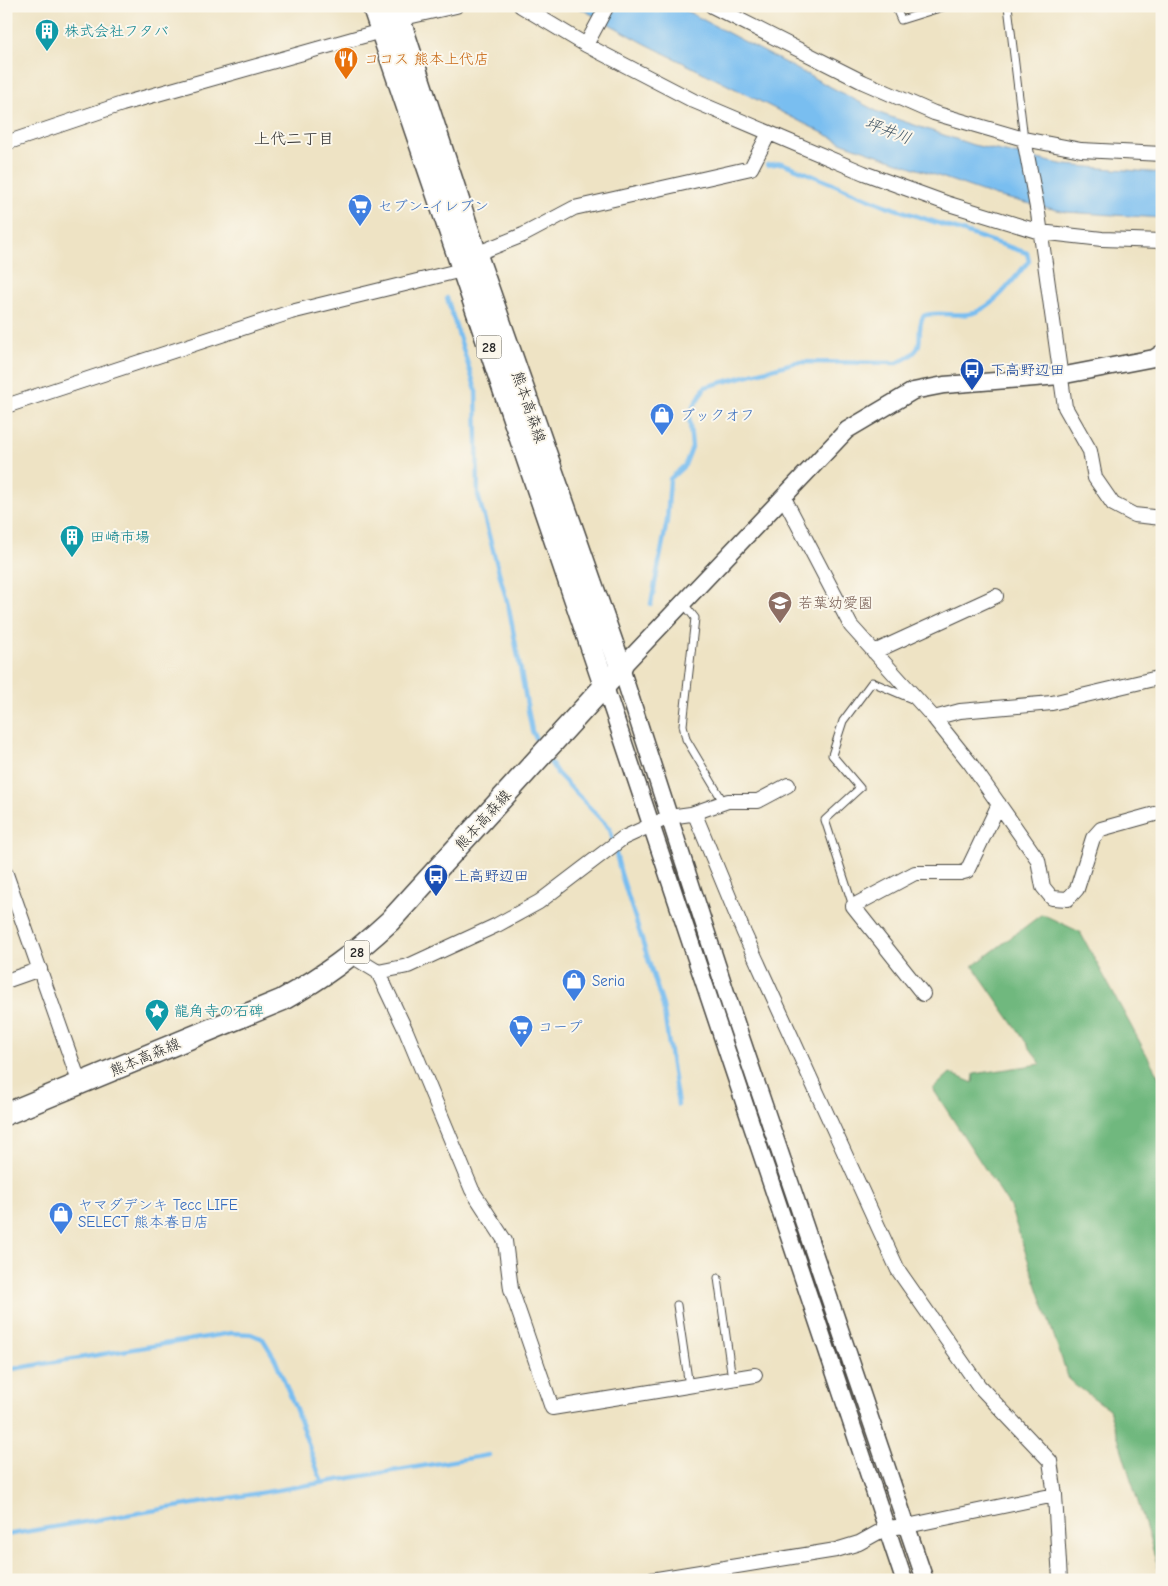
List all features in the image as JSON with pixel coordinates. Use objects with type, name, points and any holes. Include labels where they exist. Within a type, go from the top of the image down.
[{"type":"main road","name":"熊本高森線","points":[[6,1114],[282,1000],[319,979],[352,956],[390,921],[621,668],[373,6]]},
{"type":"main road","name":"熊本高森線","points":[[397,12],[469,262],[605,687]]},
{"type":"street","points":[[6,143],[122,104],[381,31],[397,12],[456,6]]},
{"type":"street","points":[[521,6],[694,101],[872,176],[949,204],[1040,232],[1102,239],[1162,241]]},
{"type":"street","points":[[587,42],[607,6]]},
{"type":"street","points":[[712,6],[863,82],[934,113],[1025,143],[1082,150],[1162,154]]},
{"type":"street","points":[[6,406],[290,312],[469,262],[574,208],[752,168],[769,133]]},
{"type":"street","points":[[1025,143],[1038,213],[1065,407],[1090,451],[1095,478],[1113,504],[1134,515],[1162,518]]},
{"type":"street","points":[[925,1580],[794,1195],[621,668],[847,430],[913,391],[944,385],[1060,376],[1159,357]]},
{"type":"street","points":[[784,498],[852,626],[922,703],[999,804],[1038,860],[1043,887],[1052,898],[1068,899],[1077,889],[1093,838],[1101,829],[1162,812]]},
{"type":"street","points":[[874,652],[996,596]]},
{"type":"street","points":[[934,718],[960,711],[1052,703],[1162,677]]},
{"type":"street","points":[[605,687],[904,1580]]},
{"type":"street","points":[[378,972],[408,966],[496,925],[539,902],[623,838],[651,825],[669,817],[691,814],[724,802],[758,800],[788,785]]},
{"type":"street","points":[[923,994],[853,906],[914,873],[960,873],[967,871],[999,804]]},
{"type":"street","points":[[691,814],[696,817],[744,934],[898,1270],[979,1386],[1050,1461],[1055,1495],[1060,1580]]},
{"type":"street","points":[[6,874],[80,1084]]},
{"type":"street","points":[[352,956],[378,972],[406,1031],[468,1183],[505,1241],[511,1289],[552,1408],[755,1375]]},
{"type":"street","points":[[6,981],[40,970]]},
{"type":"street","points":[[777,1201],[794,1195]]},
{"type":"street","points":[[651,1580],[836,1550],[859,1543],[886,1528],[907,1526],[1055,1495]]},
{"type":"lane","points":[[895,6],[901,20],[946,6]]},
{"type":"lane","points":[[1008,6],[1025,143]]},
{"type":"lane","points":[[683,603],[695,618],[683,725],[686,739],[724,802]]},
{"type":"lane","points":[[853,906],[826,820],[860,788],[832,755],[843,721],[872,682],[922,703]]},
{"type":"lane","points":[[718,1278],[732,1379]]},
{"type":"lane","points":[[677,1305],[689,1386]]},
{"type":"green space","points":[[1042,914],[1080,932],[1161,1081],[1162,1579],[1109,1409],[1069,1380],[1010,1207],[933,1089],[950,1073],[973,1083],[974,1074],[1041,1064],[973,966]]},
{"type":"water","name":"坪井川","points":[[576,6],[677,6],[882,114],[973,145],[1065,165],[1162,173],[1162,218],[1066,212],[996,196],[843,143],[644,43]]},
{"type":"waterway","points":[[651,604],[667,521],[670,479],[685,465],[692,447],[689,414],[705,387],[797,362],[897,363],[908,357],[918,347],[920,324],[923,316],[929,314],[961,315],[973,313],[981,309],[997,298],[1029,261],[1027,253],[887,206],[782,163],[767,165]]},
{"type":"waterway","points":[[447,298],[476,390],[478,495],[509,609],[532,731],[540,746]]},
{"type":"waterway","points":[[547,757],[557,773],[610,829],[621,874],[663,1006],[678,1105]]},
{"type":"waterway","points":[[6,1370],[231,1333],[251,1334],[263,1339],[275,1359],[295,1407],[322,1483]]},
{"type":"waterway","points":[[6,1535],[489,1455]]},
{"type":"place","name":"株式会社フタバ","points":[[47,52]]},
{"type":"place","name":"ココス 熊本上代店","points":[[346,80]]},
{"type":"place","name":"セブン-イレブン","points":[[360,227]]},
{"type":"place","name":"下高野辺田","points":[[972,391]]},
{"type":"place","name":"ブックオフ","points":[[662,436]]},
{"type":"place","name":"田崎市場","points":[[72,558]]},
{"type":"place","name":"若葉幼愛園","points":[[780,624]]},
{"type":"place","name":"上高野辺田","points":[[436,897]]},
{"type":"place","name":"Seria","points":[[574,1002]]},
{"type":"place","name":"龍角寺の石碑","points":[[157,1032]]},
{"type":"place","name":"コープ","points":[[521,1048]]},
{"type":"place","name":"ヤマダデンキ Tecc LIFE SELECT 熊本春日店","points":[[61,1235]]},
{"type":"district","name":"上代二丁目","points":[[294,139]]}]
